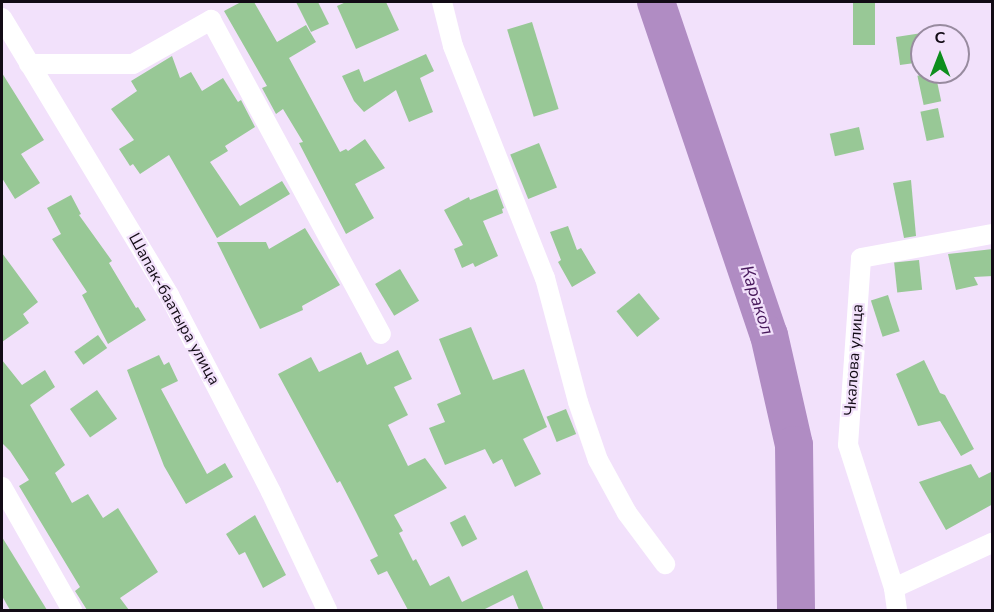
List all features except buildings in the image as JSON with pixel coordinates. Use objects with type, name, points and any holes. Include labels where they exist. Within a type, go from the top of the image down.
[{"type":"street","points":[[442,2],[453,46],[545,278],[578,402],[598,460],[627,513],[665,564]]},
{"type":"street","name":"Шапак-баатыра улица","points":[[2,18],[169,295],[271,492],[327,610]]},
{"type":"street","points":[[29,64],[134,64],[212,20],[381,334]]},
{"type":"street","name":"Чкалова улица","points":[[894,588],[848,446],[861,258],[993,234]]},
{"type":"street","points":[[2,487],[72,610]]},
{"type":"street","points":[[897,610],[894,588],[993,543]]},
{"type":"waterway","name":"Каракол","points":[[656,2],[769,335],[794,445],[796,610]]}]
